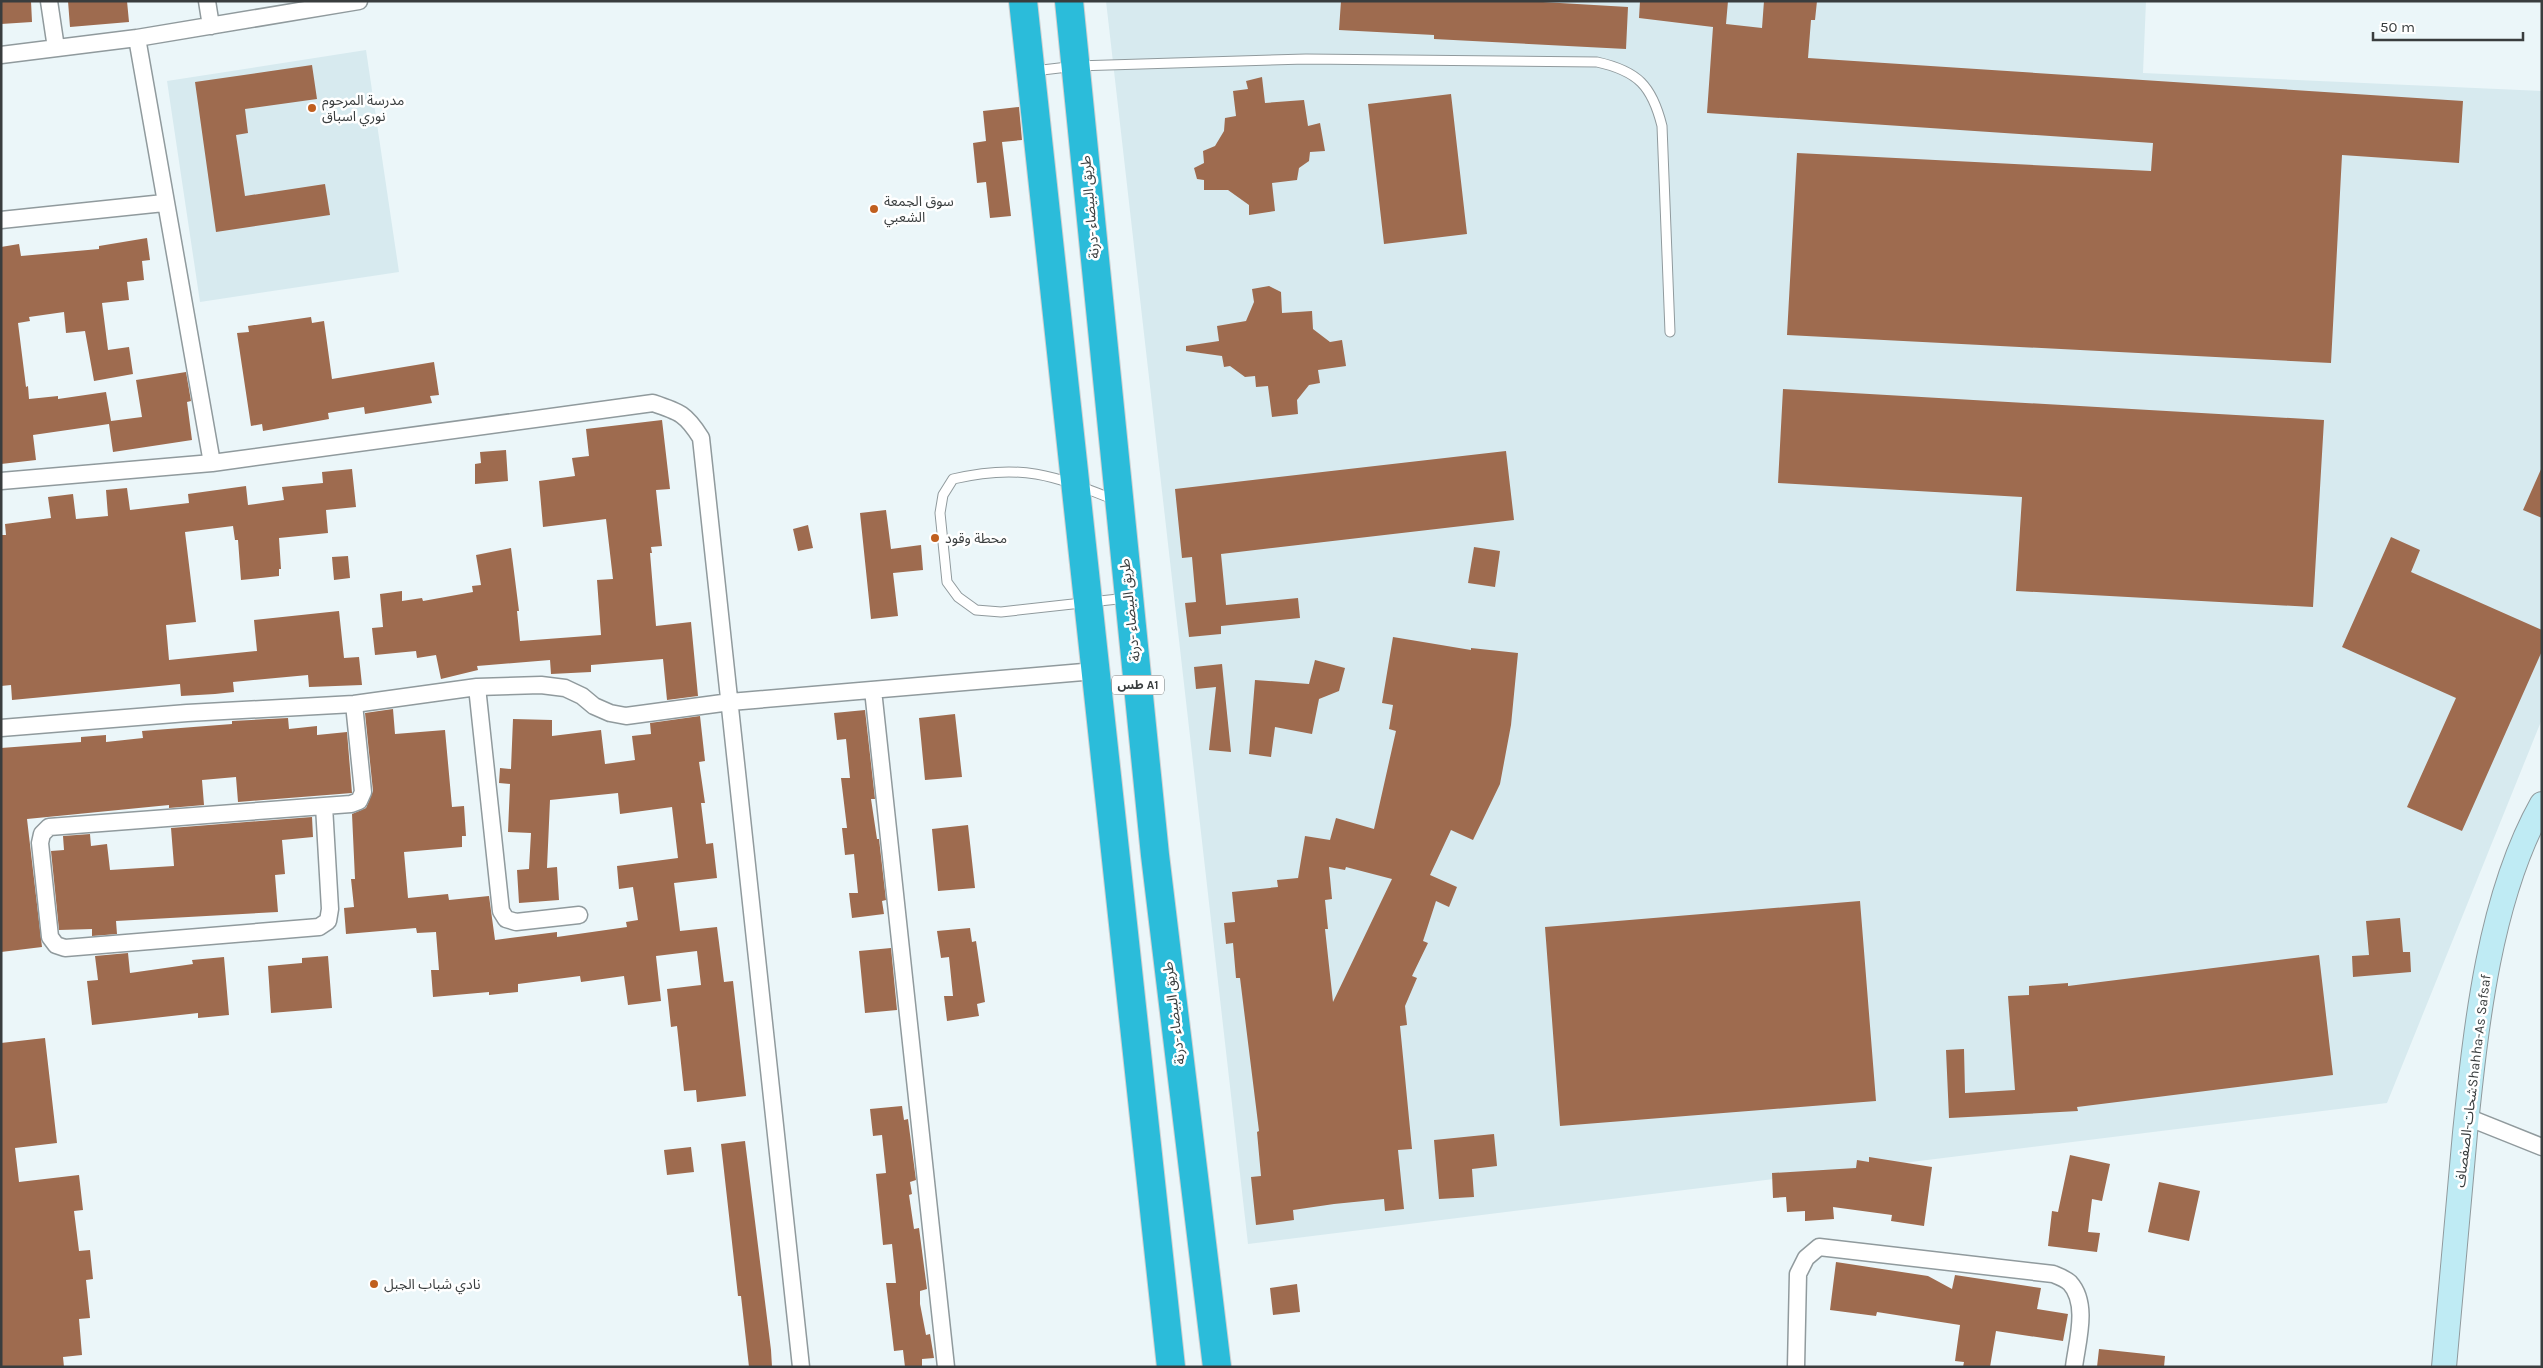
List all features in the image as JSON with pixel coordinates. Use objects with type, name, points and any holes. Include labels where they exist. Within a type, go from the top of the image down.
[{"type":"highway","name":"طس A1","points":[[1023,1],[1171,1367]]},
{"type":"highway","name":"طريق البيضاء -درنة","points":[[1069,1],[1155,855],[1217,1367]]},
{"type":"main road","name":"شحات-الصفصافShahha-As Safsaf","points":[[2444,1367],[2467,1117],[2483,983],[2504,898],[2530,826],[2542,804]]},
{"type":"street","points":[[49,1],[56,48]]},
{"type":"street","points":[[207,1],[211,26]]},
{"type":"street","points":[[1,55],[137,38],[359,1]]},
{"type":"street","points":[[137,38],[164,203],[212,462]]},
{"type":"street","points":[[1,220],[164,203]]},
{"type":"street","points":[[1,481],[212,462],[653,403],[672,409],[690,419],[701,438],[801,1367]]},
{"type":"street","points":[[1,728],[187,713],[354,704],[477,687],[541,685],[565,688],[582,696],[594,706],[610,713],[626,716],[730,702],[1095,671]]},
{"type":"street","points":[[477,687],[501,911],[506,920],[516,922],[579,915]]},
{"type":"street","points":[[873,690],[946,1367]]},
{"type":"street","points":[[324,806],[330,909],[328,921],[319,927],[66,948],[56,945],[50,937],[40,843],[42,834],[49,827],[324,806],[351,804],[359,801],[363,792],[354,704]]},
{"type":"street","points":[[2467,1117],[2542,1148]]},
{"type":"street","points":[[1796,1367],[1798,1274],[1806,1258],[1818,1247],[2053,1274],[2069,1282],[2078,1297],[2081,1316],[2074,1367]]},
{"type":"lane","points":[[1031,72],[1076,66],[1362,59],[1597,62],[1616,66],[1633,75],[1648,87],[1657,106],[1662,126],[1670,332]]},
{"type":"lane","points":[[1118,501],[1076,484],[1027,471],[977,473],[953,479],[942,494],[940,513],[947,582],[958,597],[976,610],[1001,612],[1088,604],[1129,598]]},
{"type":"shaded area","points":[[1106,1],[2146,1],[2143,73],[2542,91],[2542,719],[2387,1103],[1248,1244]]},
{"type":"shaded area","points":[[366,50],[399,272],[200,302],[167,81]]},
{"type":"building","points":[[1,1],[31,1],[32,22],[1,24]]},
{"type":"building","points":[[68,1],[127,1],[129,22],[70,27]]},
{"type":"building","points":[[1341,1],[1526,1],[1628,7],[1626,49],[1434,39],[1434,35],[1339,30]]},
{"type":"building","points":[[1640,1],[1728,1],[1726,24],[1762,28],[1764,1],[1817,1],[1815,20],[1811,20],[1808,58],[2463,101],[2459,163],[2342,155],[2331,363],[1787,335],[1797,153],[2151,171],[2153,143],[1707,113],[1713,27],[1639,18]]},
{"type":"building","points":[[312,65],[317,99],[245,109],[248,133],[236,135],[245,196],[325,184],[330,215],[216,232],[195,82]]},
{"type":"building","points":[[1262,77],[1265,103],[1304,100],[1308,126],[1320,123],[1325,151],[1310,152],[1309,161],[1299,168],[1297,180],[1272,183],[1275,211],[1249,215],[1249,205],[1228,190],[1204,190],[1204,180],[1197,179],[1194,168],[1204,163],[1203,151],[1215,146],[1224,131],[1225,118],[1236,116],[1233,91],[1248,89],[1246,81]]},
{"type":"building","points":[[1451,94],[1467,234],[1384,244],[1368,104]]},
{"type":"building","points":[[1019,107],[1022,140],[1002,142],[1011,216],[990,218],[986,182],[977,183],[973,143],[986,141],[983,111]]},
{"type":"building","points":[[147,238],[150,260],[142,261],[144,280],[127,282],[129,300],[102,303],[108,350],[129,347],[133,374],[94,381],[85,331],[66,333],[64,312],[29,317],[30,321],[18,323],[26,387],[28,386],[29,399],[58,396],[58,399],[106,392],[111,421],[142,417],[136,380],[186,372],[191,401],[187,402],[192,440],[113,452],[109,424],[33,435],[36,460],[1,464],[1,247],[19,244],[21,256],[99,249],[99,246]]},
{"type":"building","points":[[1269,286],[1281,292],[1282,313],[1312,311],[1313,329],[1330,342],[1342,340],[1346,366],[1318,370],[1320,383],[1309,385],[1297,400],[1298,414],[1272,417],[1268,386],[1256,387],[1255,376],[1245,377],[1230,366],[1224,367],[1222,356],[1186,351],[1186,346],[1219,341],[1217,326],[1246,321],[1254,302],[1252,289]]},
{"type":"building","points":[[311,317],[312,323],[324,321],[332,379],[434,362],[439,395],[430,396],[432,403],[365,414],[364,407],[328,413],[329,419],[263,431],[262,424],[251,426],[237,333],[249,332],[248,326]]},
{"type":"building","points":[[1783,389],[2324,420],[2313,607],[2016,591],[2022,497],[1778,483]]},
{"type":"building","points":[[662,420],[670,489],[656,490],[662,546],[651,547],[652,553],[650,553],[656,626],[691,622],[698,696],[667,700],[663,659],[591,665],[591,672],[551,674],[550,660],[477,666],[478,670],[441,679],[436,655],[417,658],[416,651],[375,655],[372,628],[383,627],[380,594],[402,591],[402,601],[422,598],[423,601],[473,592],[472,586],[481,585],[476,555],[511,548],[519,611],[517,611],[520,641],[601,635],[597,580],[613,579],[606,519],[543,527],[539,481],[575,476],[572,458],[589,456],[586,429]]},
{"type":"building","points":[[506,450],[508,481],[475,484],[475,464],[481,463],[480,452]]},
{"type":"building","points":[[1506,451],[1514,520],[1221,554],[1226,605],[1298,598],[1300,618],[1221,626],[1221,634],[1189,637],[1185,603],[1196,602],[1192,557],[1182,558],[1175,489]]},
{"type":"building","points":[[2542,467],[2542,518],[2523,510]]},
{"type":"building","points":[[352,469],[356,507],[326,510],[328,533],[279,538],[281,569],[279,569],[279,576],[241,580],[238,540],[235,540],[233,526],[185,532],[196,622],[166,625],[169,660],[257,651],[254,620],[339,611],[344,658],[359,657],[362,685],[309,687],[308,675],[233,682],[234,692],[215,694],[181,696],[180,684],[12,700],[11,685],[1,686],[1,535],[6,535],[5,524],[51,518],[48,497],[73,494],[76,519],[108,516],[106,490],[127,488],[130,510],[189,503],[188,494],[246,486],[248,505],[284,500],[282,487],[323,483],[322,472]]},
{"type":"building","points":[[886,510],[891,549],[921,545],[923,570],[893,573],[898,616],[871,619],[860,513]]},
{"type":"building","points":[[808,525],[813,548],[798,551],[793,529]]},
{"type":"building","points":[[2391,537],[2420,550],[2411,572],[2542,630],[2542,651],[2462,831],[2407,807],[2456,698],[2342,647]]},
{"type":"building","points":[[1474,547],[1500,551],[1495,587],[1468,583]]},
{"type":"building","points":[[348,556],[350,578],[334,580],[332,557]]},
{"type":"building","points":[[1393,637],[1471,650],[1471,648],[1518,653],[1511,725],[1500,784],[1473,840],[1451,830],[1430,875],[1457,887],[1449,907],[1436,901],[1423,941],[1428,943],[1412,976],[1417,978],[1405,1006],[1407,1025],[1400,1026],[1412,1149],[1398,1150],[1404,1209],[1385,1211],[1384,1199],[1334,1204],[1293,1210],[1294,1220],[1256,1225],[1251,1177],[1261,1176],[1257,1132],[1259,1131],[1240,978],[1236,978],[1233,943],[1226,944],[1224,923],[1235,922],[1232,892],[1278,887],[1277,880],[1298,878],[1305,836],[1330,840],[1336,818],[1374,829],[1396,731],[1389,729],[1393,705],[1382,703]],"holes":[[[1329,867],[1345,870],[1346,867],[1392,879],[1333,1002],[1325,929],[1328,929],[1325,900],[1332,899]]]},
{"type":"building","points":[[1315,660],[1345,668],[1339,691],[1319,699],[1312,734],[1275,727],[1271,757],[1249,754],[1255,680],[1309,684]]},
{"type":"building","points":[[1222,664],[1231,752],[1209,750],[1216,687],[1196,689],[1194,667]]},
{"type":"building","points":[[393,709],[395,734],[445,730],[452,807],[464,806],[466,836],[462,836],[462,847],[404,852],[408,898],[448,894],[449,900],[489,896],[495,940],[557,932],[557,937],[627,927],[626,922],[638,920],[633,887],[619,889],[617,866],[678,858],[672,807],[620,814],[618,793],[550,800],[547,868],[557,867],[559,900],[519,903],[517,870],[529,869],[531,833],[508,832],[510,784],[499,783],[500,768],[511,769],[513,719],[552,720],[552,736],[601,730],[605,764],[635,760],[632,736],[651,734],[650,723],[700,716],[705,761],[699,762],[705,803],[701,803],[706,844],[713,843],[717,878],[674,883],[680,931],[717,927],[724,982],[733,981],[746,1096],[697,1102],[696,1090],[684,1091],[677,1026],[671,1027],[667,989],[701,985],[697,951],[656,956],[661,1001],[628,1005],[624,976],[581,982],[580,976],[518,984],[518,992],[489,995],[489,992],[433,997],[431,970],[439,970],[436,932],[417,933],[416,928],[346,934],[344,908],[354,907],[351,879],[355,879],[352,814],[366,808],[373,791],[365,713]]},
{"type":"building","points":[[865,710],[875,799],[871,799],[877,839],[879,839],[886,900],[882,901],[884,914],[852,918],[849,893],[858,893],[854,854],[845,855],[842,828],[847,828],[841,778],[850,778],[846,739],[837,740],[834,713]]},
{"type":"building","points":[[955,714],[962,777],[925,780],[919,718]]},
{"type":"building","points":[[288,718],[289,729],[317,726],[317,735],[347,732],[352,793],[238,802],[236,777],[202,780],[204,805],[169,808],[169,805],[27,819],[42,947],[1,952],[1,748],[81,742],[81,737],[106,735],[106,742],[143,738],[142,731],[232,724],[232,721]]},
{"type":"building","points":[[312,817],[313,837],[282,840],[285,874],[275,875],[278,912],[116,921],[117,934],[92,936],[92,929],[59,930],[51,851],[64,850],[63,836],[90,834],[91,846],[107,844],[110,870],[174,866],[171,828]]},
{"type":"building","points":[[968,825],[975,888],[938,891],[932,829]]},
{"type":"building","points":[[1860,901],[1876,1101],[1560,1126],[1545,927]]},
{"type":"building","points":[[2400,918],[2403,952],[2410,952],[2411,972],[2353,977],[2352,956],[2369,955],[2366,921]]},
{"type":"building","points":[[970,928],[972,942],[976,941],[985,1002],[977,1004],[979,1016],[947,1021],[944,996],[953,996],[949,957],[941,958],[937,931]]},
{"type":"building","points":[[891,948],[897,1010],[865,1013],[859,951]]},
{"type":"building","points":[[128,953],[130,973],[193,964],[192,960],[224,957],[229,1015],[198,1018],[198,1013],[92,1025],[87,981],[98,980],[95,956]]},
{"type":"building","points":[[2319,955],[2333,1075],[2077,1107],[2078,1111],[1949,1118],[1946,1050],[1964,1049],[1965,1093],[2015,1090],[2008,996],[2029,995],[2029,986],[2068,983],[2068,986]]},
{"type":"building","points":[[328,956],[332,1008],[271,1013],[268,966],[302,963],[302,958]]},
{"type":"building","points":[[45,1038],[57,1143],[15,1148],[19,1182],[79,1175],[83,1210],[74,1211],[79,1251],[90,1250],[93,1279],[86,1280],[90,1318],[79,1319],[82,1355],[63,1357],[64,1367],[1,1367],[1,1043]]},
{"type":"building","points":[[902,1106],[904,1120],[908,1119],[916,1180],[910,1182],[912,1194],[909,1195],[914,1229],[919,1228],[927,1289],[920,1291],[920,1304],[926,1335],[930,1334],[934,1358],[922,1359],[922,1367],[905,1367],[903,1350],[894,1351],[886,1283],[896,1283],[892,1244],[883,1245],[876,1174],[886,1173],[882,1135],[873,1136],[870,1109]]},
{"type":"building","points":[[1494,1134],[1497,1166],[1472,1169],[1474,1197],[1439,1199],[1434,1140]]},
{"type":"building","points":[[745,1141],[772,1367],[749,1367],[741,1296],[738,1296],[721,1144]]},
{"type":"building","points":[[691,1147],[694,1172],[667,1175],[664,1150]]},
{"type":"building","points":[[2070,1155],[2110,1164],[2102,1201],[2092,1199],[2088,1232],[2100,1233],[2097,1252],[2048,1246],[2052,1211],[2058,1212]]},
{"type":"building","points":[[1869,1157],[1932,1167],[1924,1226],[1891,1221],[1892,1215],[1833,1207],[1834,1219],[1805,1221],[1805,1211],[1787,1212],[1786,1197],[1773,1198],[1772,1173],[1856,1168],[1857,1160],[1869,1162]]},
{"type":"building","points":[[2159,1182],[2200,1191],[2189,1241],[2148,1232]]},
{"type":"building","points":[[1836,1262],[1928,1276],[1952,1289],[1955,1275],[2041,1288],[2037,1309],[2068,1314],[2063,1341],[1996,1331],[1990,1367],[1963,1367],[1964,1362],[1955,1361],[1960,1325],[1877,1312],[1876,1316],[1830,1310]]},
{"type":"building","points":[[1297,1284],[1300,1312],[1273,1315],[1270,1288]]},
{"type":"building","points":[[2099,1349],[2165,1356],[2164,1367],[2097,1367]]},
{"type":"place","name":"مدرسة المرحوم نوري اسباق","points":[[312,108]]},
{"type":"place","name":"سوق الجمعة الشعبي","points":[[874,209]]},
{"type":"place","name":"محطة وقود","points":[[935,538]]},
{"type":"place","name":"نادي شباب الجبل","points":[[374,1284]]}]
